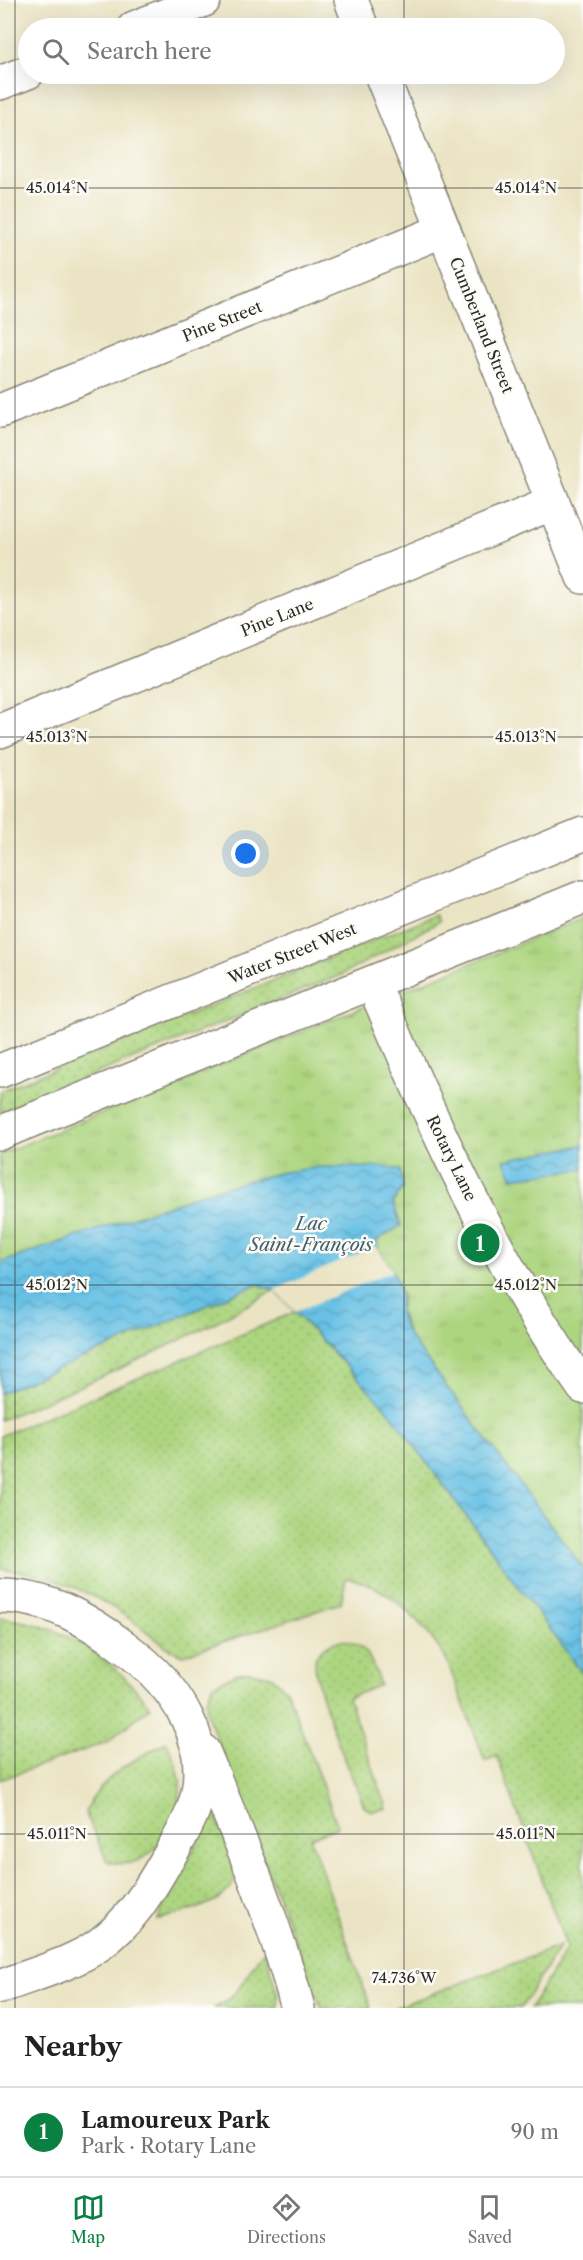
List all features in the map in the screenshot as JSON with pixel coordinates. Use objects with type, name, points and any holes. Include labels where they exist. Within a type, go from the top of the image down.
[{"type":"street","points":[[159,18],[204,0]]},
{"type":"street","points":[[351,0],[358,18]]},
{"type":"street","points":[[0,83],[18,76]]},
{"type":"street","name":"Cumberland Street","points":[[385,84],[583,577]]},
{"type":"street","name":"Pine Street","points":[[0,411],[444,230]]},
{"type":"street","name":"Pine Lane","points":[[0,731],[554,503]]},
{"type":"street","name":"Water Street West","points":[[0,1071],[583,834]]},
{"type":"street","points":[[0,1133],[583,897]]},
{"type":"street","name":"Rotary Lane","points":[[373,983],[403,1054],[500,1258],[583,1387]]},
{"type":"street","points":[[0,1596],[54,1605],[86,1620],[136,1655],[167,1684],[194,1730],[249,1859],[282,1947],[298,2008]]},
{"type":"street","points":[[0,1987],[73,1959],[99,1944],[124,1924],[141,1905],[185,1830],[194,1809],[199,1762],[194,1730]]},
{"type":"green space","points":[[436,915],[439,922],[341,975],[0,1112],[0,1091]]},
{"type":"green space","points":[[583,918],[583,1568],[408,1335],[400,1312],[402,1297],[393,1271],[376,1246],[377,1240],[400,1226],[393,1202],[403,1188],[278,1173],[210,1191],[0,1263],[0,1154]]},
{"type":"green space","points":[[257,1284],[274,1290],[139,1360],[0,1420],[0,1393]]},
{"type":"green space","points":[[295,1312],[388,1410],[583,1674],[583,2008],[530,2008],[567,1948],[497,1756],[485,1761],[447,1661],[429,1634],[391,1597],[377,1588],[346,1578],[341,1603],[183,1655],[163,1645],[139,1625],[103,1601],[86,1593],[36,1574],[0,1569],[0,1436]]},
{"type":"green space","points":[[0,1618],[45,1627],[85,1646],[120,1673],[150,1707],[107,1742],[0,1780]]},
{"type":"green space","points":[[341,1640],[364,1649],[372,1661],[380,1685],[348,1698],[387,1808],[380,1810],[372,1810],[364,1806],[333,1730],[315,1668],[316,1657],[323,1648]]},
{"type":"green space","points":[[250,1672],[271,1676],[287,1691],[338,1827],[310,1838],[371,2008],[321,2008],[207,1714],[206,1702],[213,1685],[238,1673]]},
{"type":"green space","points":[[167,1742],[180,1782],[176,1813],[170,1828],[150,1853],[137,1861],[123,1864],[107,1861],[85,1812],[109,1778],[131,1762]]},
{"type":"green space","points":[[213,1811],[232,1853],[235,1868],[234,1880],[219,1898],[194,1909],[157,1920]]},
{"type":"green space","points":[[560,1946],[521,2008],[394,2008],[544,1952]]},
{"type":"green space","points":[[265,1950],[278,1996],[278,2008],[214,2008],[232,1995]]},
{"type":"water","points":[[583,1145],[583,1169],[513,1178],[504,1160]]},
{"type":"water","name":"Lac Saint-François","points":[[320,1167],[385,1167],[400,1170],[403,1188],[393,1202],[401,1226],[377,1240],[377,1244],[398,1284],[402,1320],[408,1335],[583,1568],[583,1674],[388,1410],[274,1290],[257,1284],[0,1393],[0,1263],[210,1191],[278,1173]]},
{"type":"pier","points":[[376,1246],[393,1271],[295,1312],[274,1290]]},
{"type":"place","name":"Lamoureux Park","points":[[480,1243]]}]
